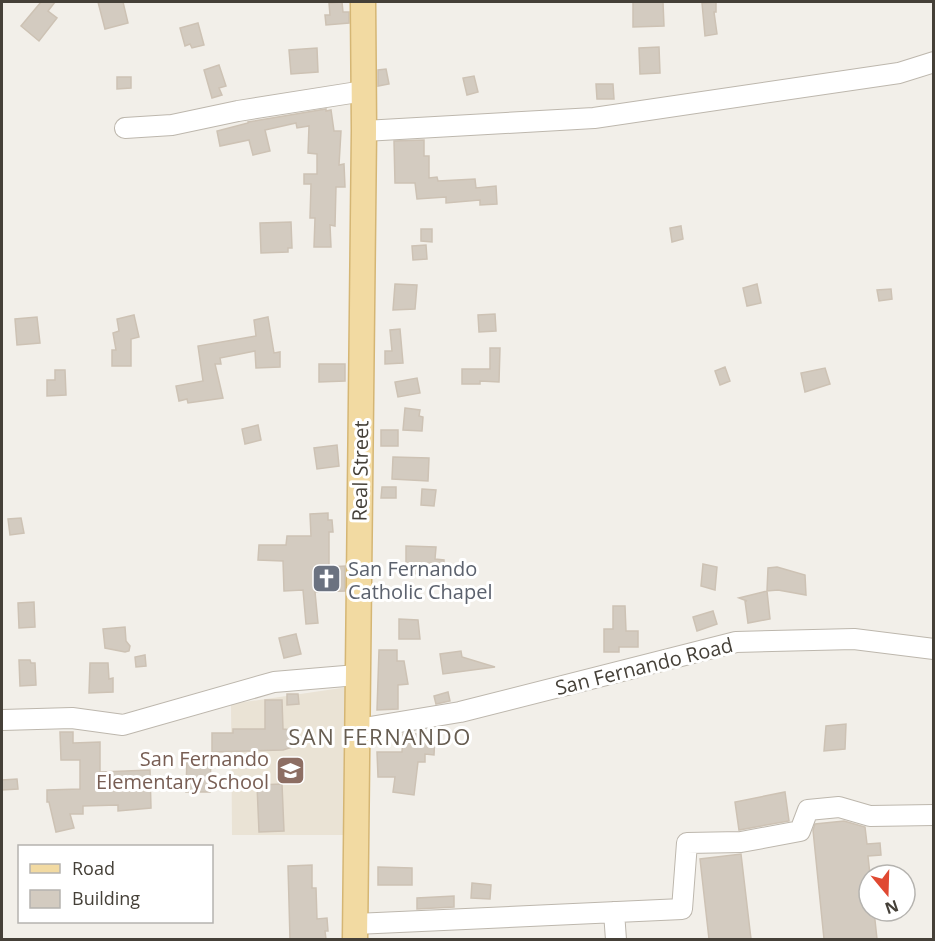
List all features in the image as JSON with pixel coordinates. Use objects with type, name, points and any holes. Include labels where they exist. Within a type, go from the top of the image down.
[{"type":"main road","name":"Real Street","points":[[355,932],[364,131],[363,2]]},
{"type":"street","points":[[364,131],[594,118],[899,73],[933,62]]},
{"type":"street","points":[[124,128],[172,124],[364,91]]},
{"type":"street","name":"San Fernando Road","points":[[358,729],[460,712],[736,642],[854,639],[933,649]]},
{"type":"street","points":[[2,720],[72,718],[123,725],[274,682],[357,675]]},
{"type":"street","points":[[355,932],[682,909],[687,843],[741,842],[800,831],[808,810],[839,807],[870,816],[933,815]]},
{"type":"street","points":[[614,912],[616,939]]},
{"type":"shaded area","name":"San Fernando Elementary School","points":[[348,687],[348,835],[232,835],[231,704]]},
{"type":"building","points":[[41,2],[55,2],[48,11],[57,18],[39,41],[21,26]]},
{"type":"building","points":[[98,2],[123,2],[128,23],[105,29]]},
{"type":"building","points":[[342,2],[343,12],[349,12],[349,23],[326,25],[325,15],[330,15],[329,3]]},
{"type":"building","points":[[633,2],[663,2],[664,26],[633,27]]},
{"type":"building","points":[[716,2],[716,12],[714,12],[717,34],[705,36],[702,3]]},
{"type":"building","points":[[198,23],[204,45],[192,48],[190,44],[185,46],[180,28]]},
{"type":"building","points":[[659,47],[660,73],[640,74],[639,48]]},
{"type":"building","points":[[317,48],[318,72],[291,74],[289,50]]},
{"type":"building","points":[[219,65],[226,86],[219,88],[222,95],[212,98],[204,70]]},
{"type":"building","points":[[386,69],[389,84],[378,86],[378,70]]},
{"type":"building","points":[[474,76],[478,92],[467,95],[463,78]]},
{"type":"building","points":[[117,77],[131,77],[131,88],[117,89]]},
{"type":"building","points":[[596,84],[613,84],[614,99],[597,99]]},
{"type":"building","points":[[326,109],[326,111],[331,110],[334,131],[341,131],[339,165],[344,164],[345,187],[336,187],[335,226],[330,225],[331,247],[314,247],[315,218],[310,218],[311,184],[304,184],[304,174],[317,174],[317,154],[308,153],[309,126],[297,128],[296,123],[265,130],[270,151],[253,155],[249,140],[220,146],[217,131],[248,122]]},
{"type":"building","points":[[424,140],[424,156],[429,156],[429,178],[437,177],[438,181],[475,179],[476,188],[496,186],[497,204],[480,205],[480,200],[446,203],[446,197],[417,199],[415,183],[395,183],[394,141]]},
{"type":"building","points":[[291,222],[292,248],[288,248],[288,252],[261,253],[260,223]]},
{"type":"building","points":[[681,226],[683,239],[672,242],[670,228]]},
{"type":"building","points":[[421,229],[432,229],[432,242],[421,241]]},
{"type":"building","points":[[426,245],[427,259],[413,260],[412,246]]},
{"type":"building","points":[[395,284],[417,285],[415,309],[393,310]]},
{"type":"building","points":[[757,284],[761,303],[747,306],[743,288]]},
{"type":"building","points":[[891,289],[892,299],[879,301],[877,290]]},
{"type":"building","points":[[495,314],[496,331],[479,332],[478,315]]},
{"type":"building","points":[[134,315],[139,337],[131,339],[131,366],[112,366],[112,350],[116,350],[113,333],[119,331],[117,319]]},
{"type":"building","points":[[37,317],[40,343],[17,345],[15,319]]},
{"type":"building","points":[[268,317],[274,353],[280,352],[280,367],[256,368],[255,351],[220,358],[221,364],[215,364],[223,398],[188,403],[187,399],[179,401],[176,386],[203,381],[198,346],[256,336],[254,320]]},
{"type":"building","points":[[400,329],[403,363],[385,364],[385,351],[392,351],[390,330]]},
{"type":"building","points":[[490,348],[500,348],[499,382],[480,381],[480,384],[462,384],[462,369],[490,369]]},
{"type":"building","points":[[319,364],[345,364],[345,381],[319,382]]},
{"type":"building","points":[[725,367],[730,381],[720,385],[715,371]]},
{"type":"building","points":[[825,368],[830,384],[805,392],[801,373]]},
{"type":"building","points":[[55,370],[65,370],[66,395],[47,396],[47,380],[55,380]]},
{"type":"building","points":[[417,378],[420,393],[398,397],[395,382]]},
{"type":"building","points":[[405,408],[420,410],[419,416],[423,417],[422,431],[403,430]]},
{"type":"building","points":[[258,425],[261,440],[245,444],[242,429]]},
{"type":"building","points":[[381,430],[398,430],[398,446],[381,446]]},
{"type":"building","points":[[337,445],[339,466],[317,469],[314,448]]},
{"type":"building","points":[[393,457],[429,458],[428,481],[392,479]]},
{"type":"building","points":[[382,487],[396,487],[396,498],[381,498]]},
{"type":"building","points":[[422,489],[436,490],[434,506],[421,505]]},
{"type":"building","points":[[328,513],[328,520],[332,520],[333,532],[329,532],[329,567],[345,566],[345,591],[315,592],[318,623],[306,624],[303,590],[284,591],[283,561],[258,560],[259,545],[286,545],[287,536],[311,536],[310,514]]},
{"type":"building","points":[[21,518],[24,533],[10,535],[8,519]]},
{"type":"building","points":[[406,546],[436,547],[435,559],[444,560],[444,573],[406,574]]},
{"type":"building","points":[[703,564],[717,567],[715,590],[701,586]]},
{"type":"building","points":[[777,567],[805,575],[806,595],[778,590],[767,591],[768,568]]},
{"type":"building","points":[[767,591],[770,619],[748,623],[745,601],[747,601],[739,598]]},
{"type":"building","points":[[34,602],[35,627],[19,628],[18,603]]},
{"type":"building","points":[[613,606],[625,606],[626,631],[638,631],[638,647],[619,647],[619,652],[604,652],[604,629],[613,629]]},
{"type":"building","points":[[713,611],[717,624],[697,631],[693,617]]},
{"type":"building","points":[[399,619],[418,620],[420,639],[399,639]]},
{"type":"building","points":[[125,627],[126,641],[130,646],[129,651],[105,648],[103,629]]},
{"type":"building","points":[[296,634],[301,654],[284,658],[279,638]]},
{"type":"building","points":[[379,650],[397,650],[397,661],[404,661],[408,684],[398,685],[398,709],[377,710]]},
{"type":"building","points":[[461,651],[462,657],[495,667],[443,674],[440,654]]},
{"type":"building","points":[[145,655],[146,666],[136,667],[135,657]]},
{"type":"building","points":[[19,660],[30,660],[31,663],[35,663],[36,685],[20,686]]},
{"type":"building","points":[[90,663],[108,663],[109,679],[113,678],[113,692],[89,693]]},
{"type":"building","points":[[448,692],[450,701],[436,704],[434,696]]},
{"type":"building","points":[[287,694],[298,694],[299,704],[287,705]]},
{"type":"building","points":[[265,700],[282,700],[283,729],[292,730],[293,747],[283,750],[212,752],[212,733],[233,733],[233,729],[265,729]]},
{"type":"building","points":[[846,724],[845,749],[824,751],[826,726]]},
{"type":"building","points":[[60,732],[73,732],[73,743],[100,742],[100,772],[150,770],[151,808],[118,811],[118,805],[83,806],[83,814],[70,814],[74,828],[56,832],[49,802],[47,802],[47,790],[80,789],[80,760],[61,760]]},
{"type":"building","points":[[403,734],[435,734],[434,755],[425,754],[425,762],[418,762],[414,795],[393,792],[395,777],[378,777],[377,752],[402,752]]},
{"type":"building","points":[[187,756],[211,756],[210,792],[186,792]]},
{"type":"building","points":[[17,779],[18,789],[2,790],[2,780]]},
{"type":"building","points":[[282,784],[284,831],[259,832],[257,785]]},
{"type":"building","points":[[785,792],[789,821],[739,830],[735,802]]},
{"type":"building","points":[[844,821],[865,827],[867,844],[880,843],[881,855],[868,856],[869,863],[857,863],[857,923],[875,923],[877,939],[824,939],[813,830],[815,824]]},
{"type":"building","points":[[741,854],[751,939],[709,939],[700,859]]},
{"type":"building","points":[[312,865],[312,888],[316,888],[317,919],[327,918],[326,939],[290,939],[288,866]]},
{"type":"building","points":[[378,867],[412,868],[412,885],[378,885]]},
{"type":"building","points":[[472,883],[491,885],[490,899],[471,898]]},
{"type":"building","points":[[454,896],[454,907],[417,909],[417,898]]},
{"type":"place","name":"San Fernando Catholic Chapel","points":[[327,579]]},
{"type":"place","name":"San Fernando Elementary School","points":[[290,770]]},
{"type":"district","name":"SAN FERNANDO","points":[[380,736]]}]
